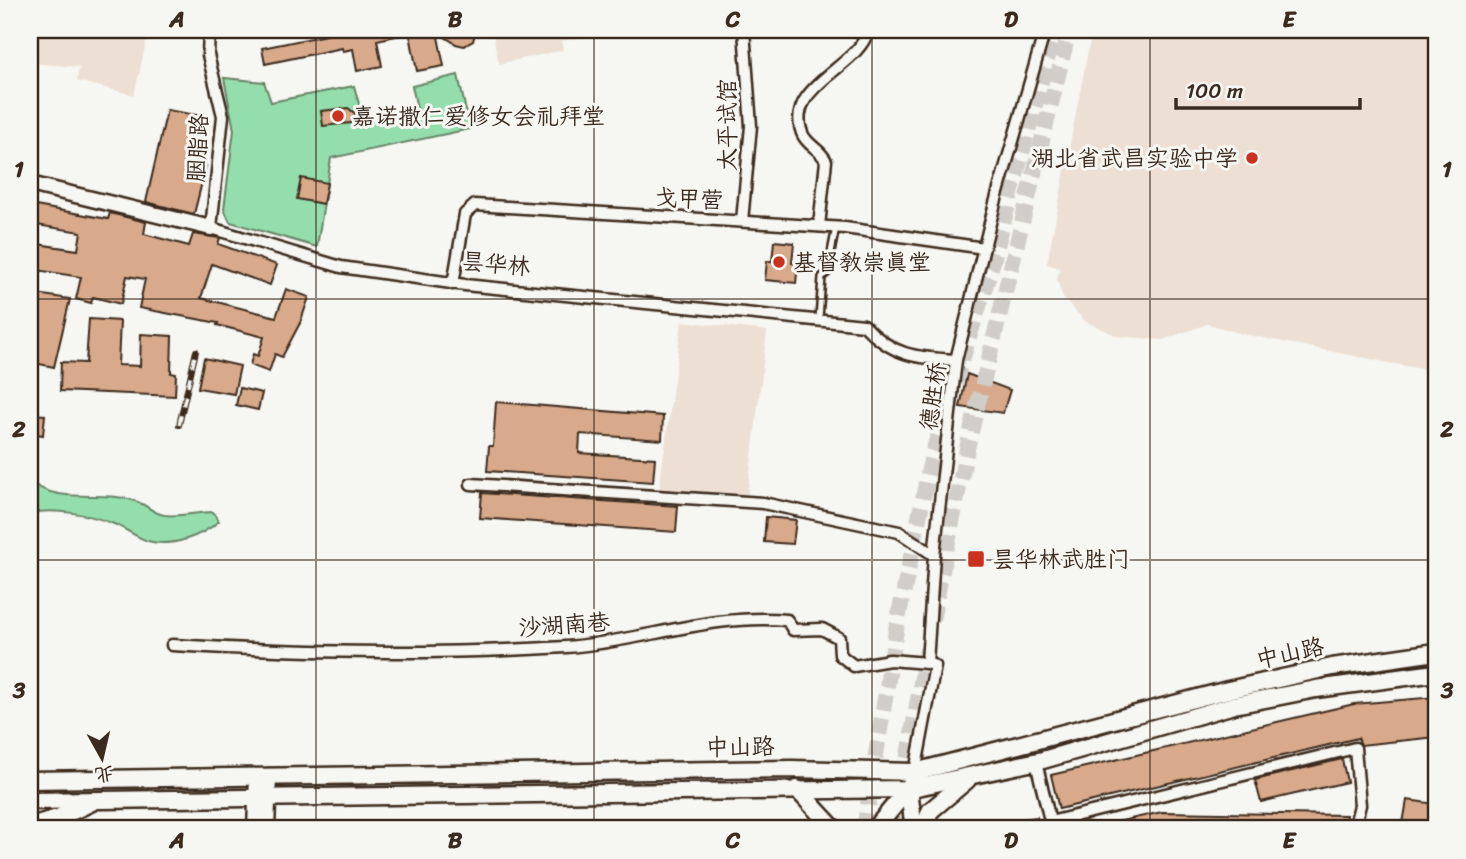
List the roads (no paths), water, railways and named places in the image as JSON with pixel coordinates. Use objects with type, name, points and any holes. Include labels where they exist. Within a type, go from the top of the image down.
[{"type":"main road","name":"中山路","points":[[30,780],[791,769],[915,772],[1228,690],[1332,667],[1436,652]]},
{"type":"main road","name":"中山路","points":[[30,801],[908,789],[1037,762],[1234,705],[1316,689],[1436,673]]},
{"type":"main road","points":[[875,829],[908,789],[915,772]]},
{"type":"main road","points":[[924,829],[930,811],[975,775]]},
{"type":"main road","points":[[797,789],[834,829]]},
{"type":"main road","points":[[908,789],[914,811],[913,829]]},
{"type":"main road","points":[[30,826],[48,825],[95,800]]},
{"type":"street","name":"胭脂路","points":[[209,30],[208,55],[223,116],[211,228]]},
{"type":"street","name":"太平试馆","points":[[742,222],[751,127],[744,30]]},
{"type":"street","points":[[819,226],[827,161],[822,152],[806,142],[801,130],[800,114],[812,89],[865,43],[868,30]]},
{"type":"street","name":"德胜桥","points":[[915,772],[935,666],[927,663],[934,555],[956,360],[984,248],[1045,30]]},
{"type":"street","name":"昙华林","points":[[30,184],[211,228],[341,267],[453,284],[864,324],[882,345],[922,358],[956,360]]},
{"type":"street","name":"戈甲营","points":[[453,284],[465,214],[475,205],[836,227],[984,248]]},
{"type":"street","points":[[471,484],[764,503],[899,532],[934,555]]},
{"type":"street","name":"沙湖南巷","points":[[172,645],[257,650],[566,647],[618,642],[707,622],[769,618],[787,620],[793,630],[822,629],[839,638],[839,655],[854,666],[890,660],[927,663]]},
{"type":"street","points":[[1037,762],[1051,825],[1354,748],[1360,805],[1354,829]]},
{"type":"street","points":[[263,776],[267,829]]},
{"type":"street","points":[[255,829],[264,797]]},
{"type":"lane","points":[[819,319],[822,277],[827,272],[836,227]]},
{"type":"tunnel","points":[[864,829],[897,624],[932,455],[991,268],[1055,30]]},
{"type":"tunnel","points":[[932,620],[968,444],[1069,30]]},
{"type":"tunnel","points":[[895,829],[927,649]]},
{"type":"railway","points":[[179,425],[196,351]]},
{"type":"place","name":"嘉诺撒仁爱修女会礼拜堂","points":[[338,116]]},
{"type":"place","name":"湖北省武昌实验中学","points":[[1252,158]]},
{"type":"place","name":"基督教崇真堂","points":[[779,262]]},
{"type":"place","name":"昙华林武胜门","points":[[976,559]]}]
